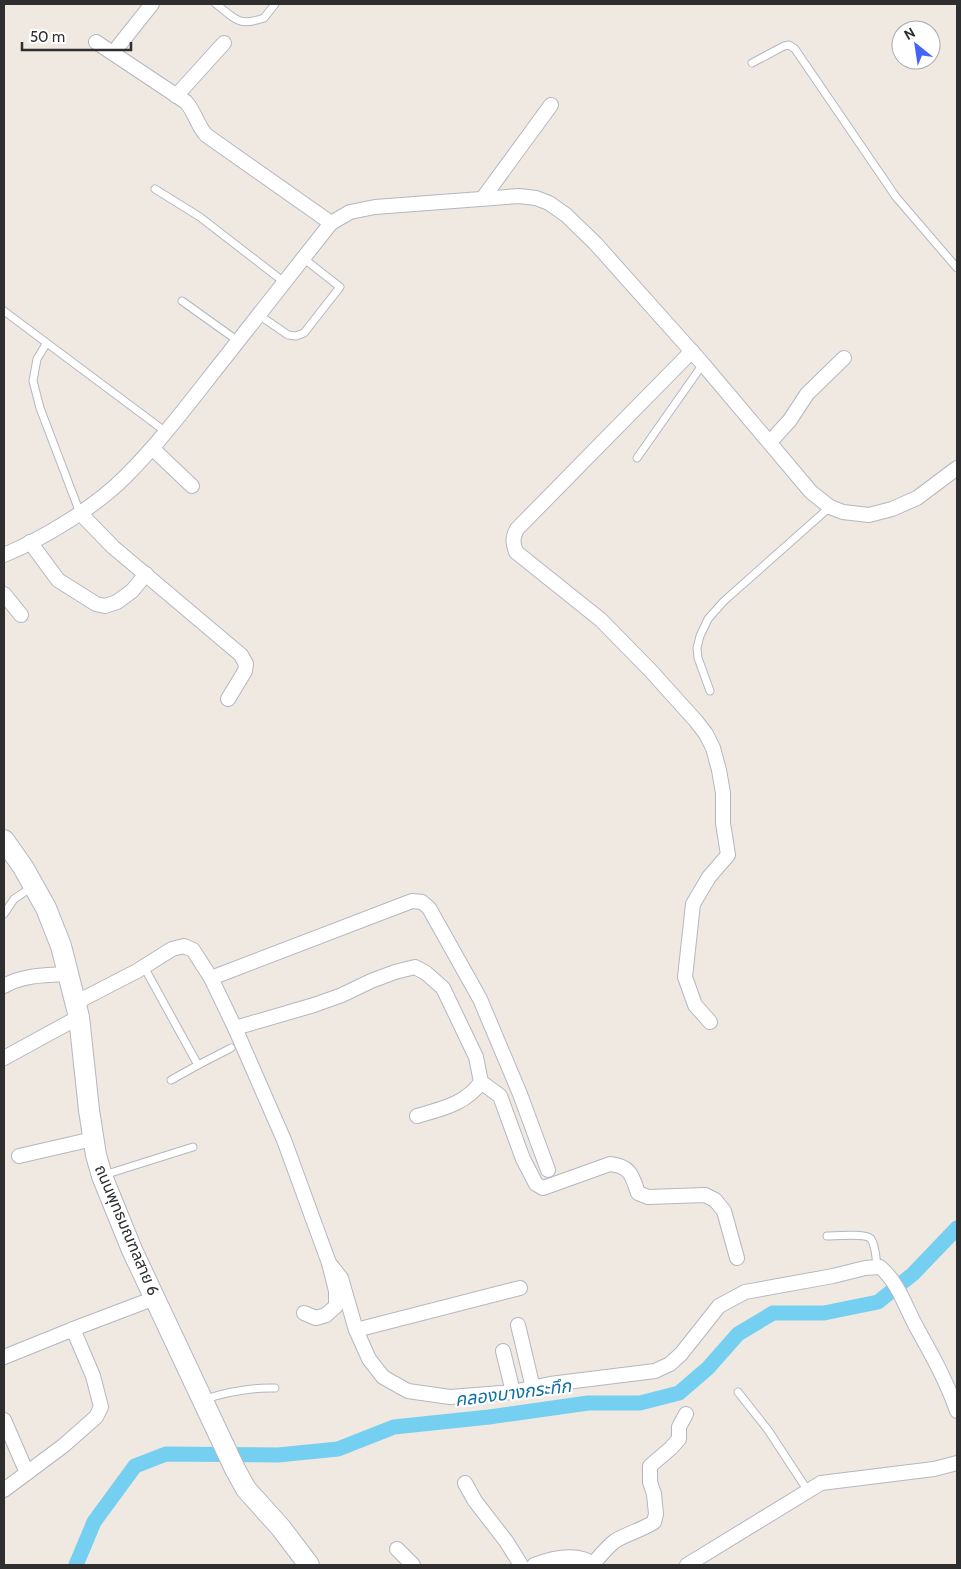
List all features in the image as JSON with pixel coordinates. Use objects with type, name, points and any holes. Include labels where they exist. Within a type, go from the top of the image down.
[{"type":"main road","name":"ถนนพุทธมณฑลสาย 6","points":[[7,850],[34,886],[50,916],[61,946],[77,1010],[94,1139],[102,1176],[132,1250],[220,1439],[246,1489],[281,1528],[309,1565]]},
{"type":"street","points":[[113,53],[152,4]]},
{"type":"street","points":[[96,42],[186,102],[199,127],[206,135],[331,223]]},
{"type":"street","points":[[176,96],[224,43]]},
{"type":"street","points":[[483,198],[552,105]]},
{"type":"street","points":[[4,554],[30,542],[80,513],[125,478],[166,432],[331,223],[350,212],[375,206],[519,196],[536,198],[549,203],[566,215],[629,279],[811,492],[830,507],[844,512],[869,515],[892,510],[917,498],[957,468]]},
{"type":"street","points":[[692,351],[517,529],[513,536],[513,543],[516,552],[601,620],[650,670],[696,721],[713,748],[723,793],[723,823],[728,855],[709,877],[693,904],[684,977],[695,1004],[710,1022]]},
{"type":"street","points":[[770,442],[790,420],[807,394],[844,358]]},
{"type":"street","points":[[152,448],[192,486]]},
{"type":"street","points":[[80,513],[114,547],[241,655],[246,664],[245,670],[228,699]]},
{"type":"street","points":[[30,542],[58,580],[96,604],[105,606],[117,602],[132,591],[146,574]]},
{"type":"street","points":[[4,594],[21,615]]},
{"type":"street","points":[[211,978],[412,901],[422,902],[429,908],[480,999],[520,1094],[548,1170]]},
{"type":"street","points":[[4,1058],[172,949],[184,946],[194,950],[211,978],[235,1028],[284,1140],[329,1263],[336,1290],[336,1306],[326,1315],[316,1318],[304,1313]]},
{"type":"street","points":[[235,1028],[314,1005],[395,972],[415,968],[426,973],[443,988],[476,1057],[481,1082],[500,1096],[523,1159],[536,1184],[543,1188],[610,1164],[622,1165],[631,1174],[638,1193],[648,1198],[705,1195],[715,1200],[724,1211],[737,1258]]},
{"type":"street","points":[[4,986],[12,982],[41,975],[68,974]]},
{"type":"street","points":[[417,1116],[456,1104],[471,1095],[481,1082]]},
{"type":"street","points":[[19,1156],[94,1139]]},
{"type":"street","points":[[329,1263],[341,1278],[356,1330],[369,1359],[383,1377],[408,1391],[450,1397],[513,1392],[655,1371],[670,1364],[681,1354],[719,1306],[745,1292],[865,1268],[880,1267],[889,1275],[945,1379],[957,1411]]},
{"type":"street","points":[[356,1330],[520,1288]]},
{"type":"street","points":[[4,1357],[155,1298]]},
{"type":"street","points":[[518,1325],[533,1388]]},
{"type":"street","points":[[4,1490],[63,1446],[96,1417],[101,1407],[93,1376],[73,1329]]},
{"type":"street","points":[[503,1351],[513,1392]]},
{"type":"street","points":[[534,1565],[558,1559],[575,1558],[594,1564],[613,1543],[627,1535],[644,1529],[654,1522],[656,1514],[654,1494],[650,1482],[650,1466],[679,1439],[679,1426],[686,1414]]},
{"type":"street","points":[[4,1420],[27,1473]]},
{"type":"street","points":[[687,1565],[821,1483],[934,1469],[957,1463]]},
{"type":"street","points":[[465,1483],[475,1501],[506,1541],[520,1565]]},
{"type":"street","points":[[398,1549],[413,1565]]},
{"type":"lane","points":[[216,4],[237,21],[244,22],[264,18],[275,4]]},
{"type":"lane","points":[[752,63],[784,46],[789,45],[795,49],[896,197],[957,268]]},
{"type":"lane","points":[[155,189],[200,218],[284,282]]},
{"type":"lane","points":[[259,315],[288,335],[296,336],[304,333],[340,287],[303,258]]},
{"type":"lane","points":[[182,301],[238,341]]},
{"type":"lane","points":[[4,311],[166,432]]},
{"type":"lane","points":[[46,344],[37,359],[33,381],[40,408],[80,513]]},
{"type":"lane","points":[[637,458],[703,364]]},
{"type":"lane","points":[[710,691],[698,658],[697,648],[700,636],[708,620],[724,601],[830,507]]},
{"type":"lane","points":[[4,914],[14,899],[34,886]]},
{"type":"lane","points":[[144,967],[198,1066]]},
{"type":"lane","points":[[171,1080],[231,1048]]},
{"type":"lane","points":[[102,1176],[193,1147]]},
{"type":"lane","points":[[827,1236],[865,1236],[871,1240],[875,1249],[877,1268]]},
{"type":"lane","points":[[202,1399],[258,1387],[275,1388]]},
{"type":"lane","points":[[738,1392],[768,1430],[809,1492]]},
{"type":"waterway","name":"คลองบางกระทึก","points":[[76,1565],[94,1522],[135,1466],[166,1454],[278,1455],[338,1449],[394,1427],[489,1417],[588,1403],[640,1403],[679,1393],[708,1368],[738,1334],[773,1313],[824,1313],[878,1302],[913,1274],[957,1228]]}]
